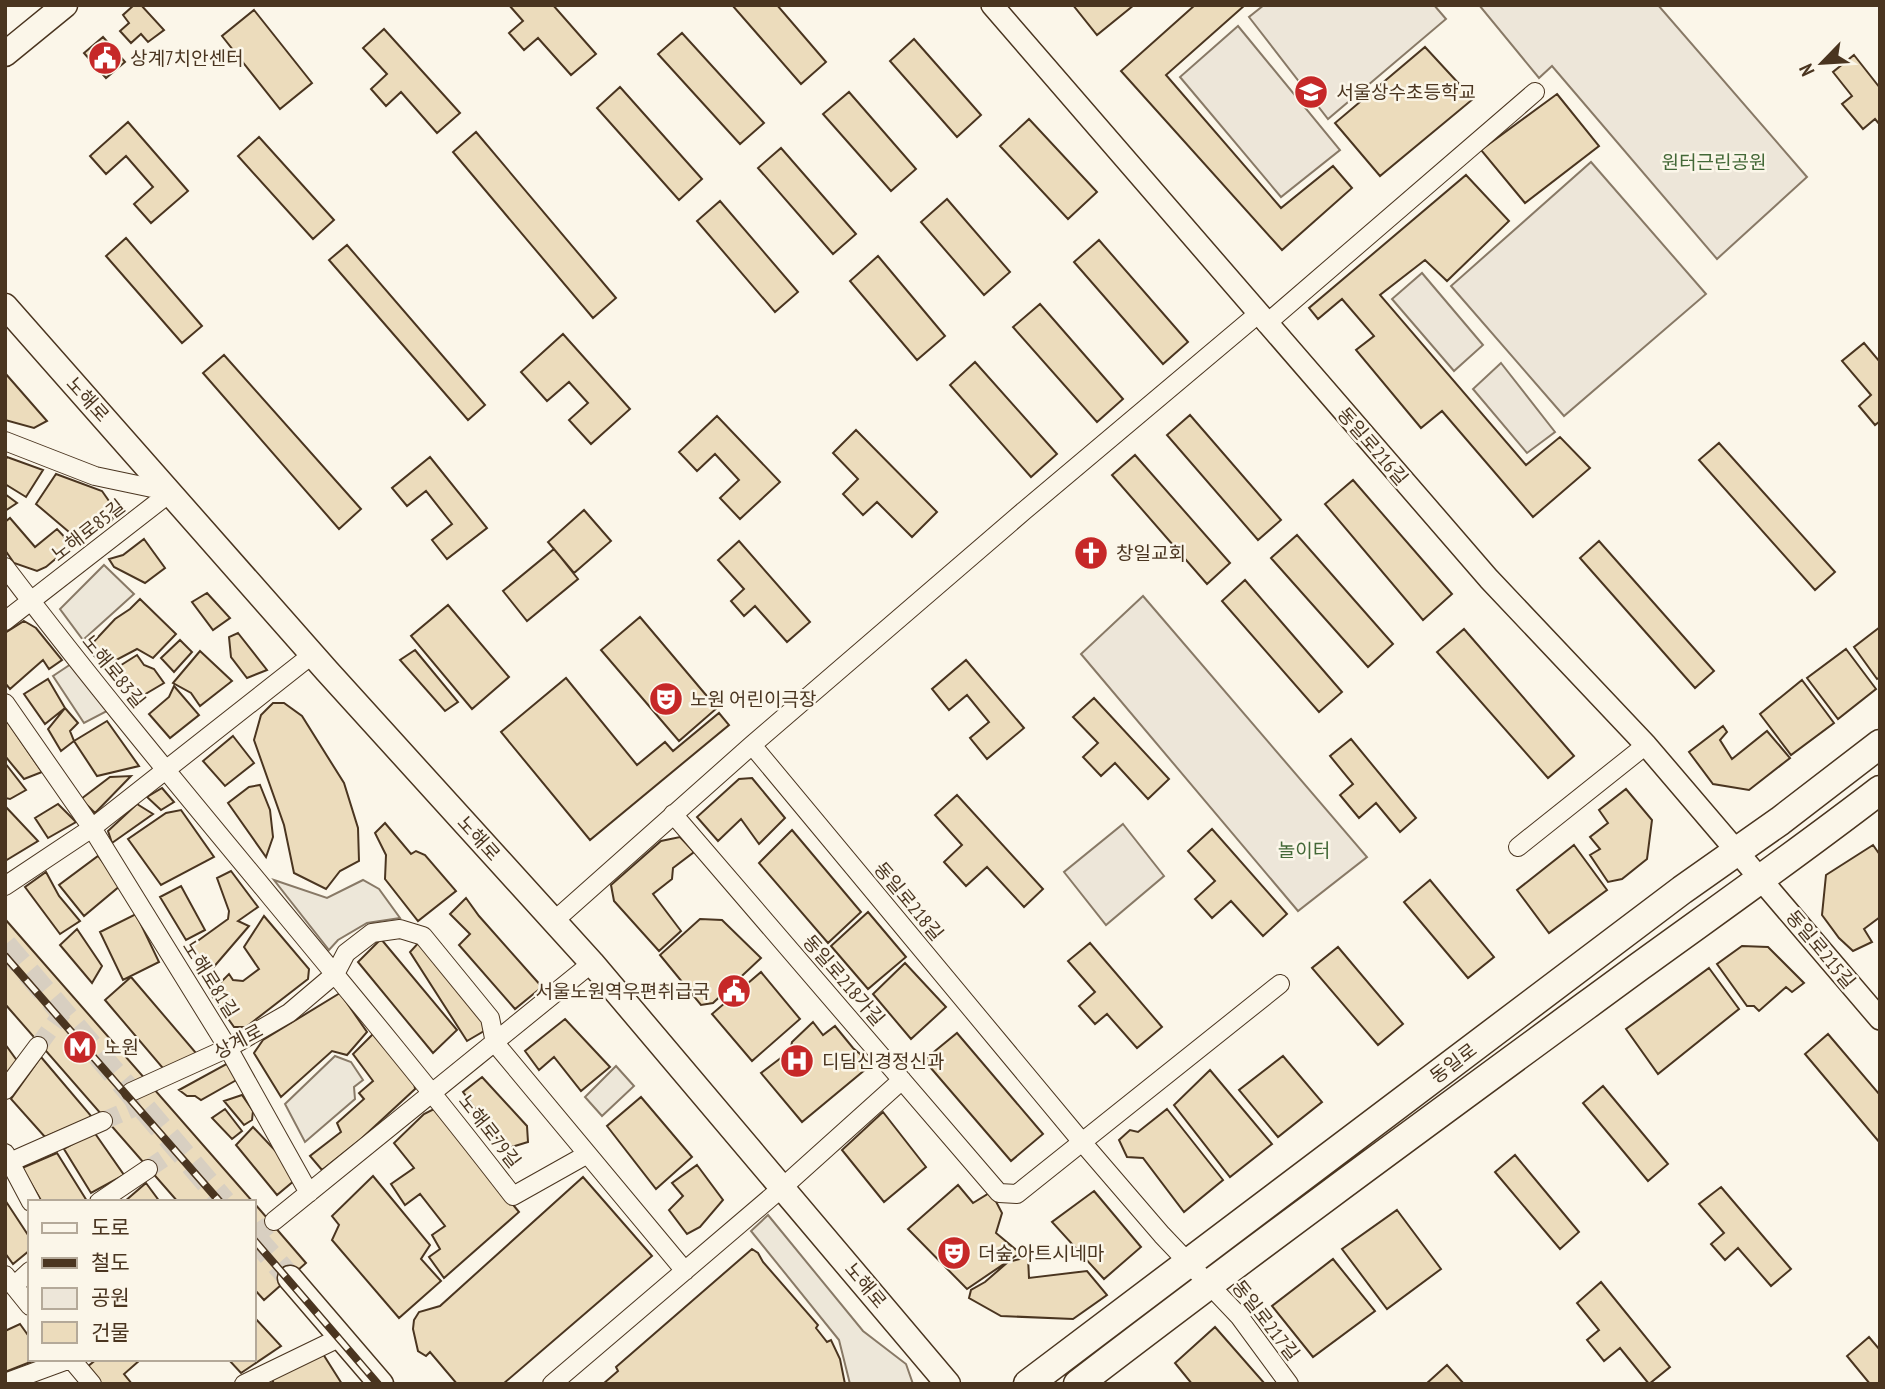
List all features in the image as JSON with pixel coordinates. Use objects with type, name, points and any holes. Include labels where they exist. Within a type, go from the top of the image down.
[{"type":"main road","points":[[5,54],[65,5]]},
{"type":"main road","name":"노해로","points":[[9,317],[171,492],[592,963],[948,1384]]},
{"type":"main road","name":"동일로","points":[[1028,1384],[1880,744]]},
{"type":"main road","name":"동일로","points":[[1078,1384],[1209,1283],[1762,880],[1880,790]]},
{"type":"main road","points":[[290,1278],[381,1384]]},
{"type":"street","name":"동일로216길","points":[[992,5],[1489,579],[1646,745],[1762,880]]},
{"type":"street","points":[[554,921],[751,745],[1044,494],[1262,319],[1535,92]]},
{"type":"street","points":[[5,441],[95,476],[171,492]]},
{"type":"street","name":"노해로85길","points":[[5,621],[171,492]]},
{"type":"street","points":[[5,567],[30,601]]},
{"type":"street","name":"노해로83길","points":[[30,601],[166,769]]},
{"type":"street","points":[[5,886],[92,828],[313,654]]},
{"type":"street","points":[[5,703],[92,828]]},
{"type":"street","name":"동일로218길","points":[[751,745],[1082,1142],[1162,1235],[1209,1283]]},
{"type":"street","points":[[1518,847],[1646,745]]},
{"type":"street","points":[[166,769],[433,1091]]},
{"type":"street","name":"동일로218가길","points":[[673,814],[999,1193],[1017,1194],[1280,984]]},
{"type":"street","name":"노해로81길","points":[[92,828],[228,1048],[309,1193]]},
{"type":"street","name":"동일로215길","points":[[1762,880],[1880,1018]]},
{"type":"street","name":"상계로","points":[[131,1092],[228,1048],[289,1013],[335,974],[346,953],[372,933],[400,929],[423,936],[490,1018],[495,1043]]},
{"type":"street","points":[[274,1221],[592,963]]},
{"type":"street","points":[[495,1043],[685,1271]]},
{"type":"street","points":[[5,1090],[38,1046]]},
{"type":"street","points":[[552,1384],[783,1187],[902,1080]]},
{"type":"street","name":"노해로79길","points":[[433,1091],[513,1196],[586,1155]]},
{"type":"street","points":[[30,1200],[8,1158],[103,1121]]},
{"type":"street","points":[[102,1200],[148,1169]]},
{"type":"street","points":[[28,1271],[10,1280],[28,1303]]},
{"type":"street","name":"동일로217길","points":[[1209,1283],[1239,1316],[1289,1384]]},
{"type":"street","points":[[244,1384],[341,1337]]},
{"type":"street","points":[[5,1383],[65,1361]]},
{"type":"street","points":[[72,1361],[92,1384]]},
{"type":"green space","points":[[1264,5],[1434,5],[1446,19],[1328,119],[1249,17]]},
{"type":"green space","name":"원터근린공원","points":[[1479,5],[1658,5],[1807,177],[1717,259],[1552,66],[1539,78]]},
{"type":"green space","points":[[1238,26],[1340,150],[1281,197],[1180,77]]},
{"type":"green space","points":[[1591,162],[1706,294],[1564,416],[1451,286]]},
{"type":"green space","points":[[1422,273],[1483,345],[1454,371],[1392,299]]},
{"type":"green space","points":[[1501,363],[1555,432],[1527,453],[1473,389]]},
{"type":"green space","name":"놀이터","points":[[1143,596],[1367,857],[1298,911],[1081,654]]},
{"type":"green space","points":[[1123,824],[1164,876],[1106,925],[1064,872]]},
{"type":"shaded area","points":[[104,565],[134,594],[83,640],[60,609]]},
{"type":"shaded area","points":[[71,664],[109,710],[84,723],[53,676]]},
{"type":"shaded area","points":[[274,880],[327,898],[363,880],[379,889],[400,918],[367,923],[338,940],[329,950]]},
{"type":"shaded area","points":[[335,1056],[351,1062],[363,1080],[354,1087],[355,1099],[305,1142],[285,1104]]},
{"type":"shaded area","points":[[616,1066],[634,1086],[602,1116],[585,1097]]},
{"type":"shaded area","points":[[768,1215],[863,1331],[906,1364],[913,1384],[850,1384],[839,1340],[751,1231]]},
{"type":"building","points":[[134,5],[141,5],[164,30],[148,42],[141,34],[131,43],[120,31],[129,23],[123,15]]},
{"type":"building","points":[[509,5],[553,5],[596,54],[571,75],[538,38],[524,50],[509,33],[523,21]]},
{"type":"building","points":[[732,5],[777,5],[826,62],[801,84]]},
{"type":"building","points":[[1073,5],[1134,5],[1097,35]]},
{"type":"building","points":[[1195,5],[1245,5],[1166,75],[1281,208],[1333,166],[1352,188],[1282,250],[1121,71]]},
{"type":"building","points":[[254,10],[312,83],[280,109],[222,36]]},
{"type":"building","points":[[384,29],[460,113],[437,133],[401,92],[386,106],[371,89],[387,74],[363,48]]},
{"type":"building","points":[[682,33],[764,123],[740,144],[658,54]]},
{"type":"building","name":"상계7치안센터","points":[[103,37],[125,62],[106,78],[84,53]]},
{"type":"building","points":[[914,39],[981,115],[957,137],[890,61]]},
{"type":"building","points":[[1425,47],[1473,99],[1380,176],[1335,123]]},
{"type":"building","points":[[1854,55],[1880,88],[1880,125],[1875,119],[1863,129],[1842,104],[1852,96],[1833,72]]},
{"type":"building","points":[[620,87],[702,179],[679,200],[597,108]]},
{"type":"building","points":[[849,92],[916,169],[891,191],[823,114]]},
{"type":"building","points":[[1557,94],[1599,146],[1525,203],[1481,150]]},
{"type":"building","points":[[1029,119],[1097,192],[1068,219],[1000,146]]},
{"type":"building","points":[[128,122],[188,191],[151,223],[134,204],[153,187],[126,156],[106,174],[90,156]]},
{"type":"building","points":[[476,132],[616,298],[593,318],[453,152]]},
{"type":"building","points":[[259,137],[334,220],[313,239],[238,156]]},
{"type":"building","points":[[781,148],[856,234],[833,254],[758,168]]},
{"type":"building","points":[[1466,175],[1509,221],[1447,281],[1425,260],[1380,295],[1526,465],[1560,437],[1590,468],[1533,517],[1442,411],[1421,428],[1356,350],[1374,336],[1342,299],[1318,319],[1309,308]]},
{"type":"building","points":[[947,199],[1010,272],[984,295],[921,222]]},
{"type":"building","points":[[720,201],[798,292],[775,312],[697,221]]},
{"type":"building","points":[[126,238],[202,326],[182,343],[106,256]]},
{"type":"building","points":[[1099,240],[1188,342],[1163,364],[1074,262]]},
{"type":"building","points":[[347,245],[485,405],[468,420],[329,260]]},
{"type":"building","points":[[878,256],[945,336],[917,360],[850,281]]},
{"type":"building","points":[[1040,304],[1123,399],[1097,422],[1013,327]]},
{"type":"building","points":[[563,334],[630,409],[591,444],[569,420],[588,403],[569,382],[547,401],[521,372]]},
{"type":"building","points":[[1864,343],[1880,362],[1880,421],[1875,425],[1859,406],[1871,395],[1842,361]]},
{"type":"building","points":[[224,355],[361,509],[339,529],[203,373]]},
{"type":"building","points":[[975,362],[1057,454],[1031,477],[950,385]]},
{"type":"building","points":[[5,373],[47,421],[34,428],[5,420]]},
{"type":"building","points":[[1190,415],[1281,520],[1258,540],[1167,435]]},
{"type":"building","points":[[717,416],[780,482],[740,519],[720,498],[739,480],[715,454],[697,471],[679,452]]},
{"type":"building","points":[[856,430],[937,512],[912,537],[877,502],[863,515],[843,494],[858,479],[833,453]]},
{"type":"building","points":[[1719,443],[1835,572],[1815,590],[1699,460]]},
{"type":"building","points":[[1135,455],[1230,563],[1207,584],[1112,475]]},
{"type":"building","points":[[7,457],[43,470],[26,497],[5,484]]},
{"type":"building","points":[[430,457],[487,528],[447,559],[432,540],[452,524],[426,491],[407,506],[392,488]]},
{"type":"building","points":[[56,474],[102,491],[116,511],[112,520],[82,543],[36,504]]},
{"type":"building","points":[[1353,480],[1452,594],[1423,620],[1325,504]]},
{"type":"building","points":[[5,494],[17,503],[5,511]]},
{"type":"building","points":[[584,510],[611,541],[574,573],[548,542]]},
{"type":"building","points":[[10,518],[35,547],[57,529],[72,545],[46,567],[37,571],[14,563],[5,550],[5,522]]},
{"type":"building","points":[[1297,535],[1393,644],[1368,667],[1271,558]]},
{"type":"building","points":[[144,539],[165,568],[145,583],[114,567],[109,559],[123,555]]},
{"type":"building","points":[[739,541],[810,622],[787,642],[755,606],[744,616],[731,601],[744,589],[718,560]]},
{"type":"building","points":[[1599,541],[1714,671],[1695,688],[1580,558]]},
{"type":"building","points":[[554,549],[578,579],[527,621],[503,591]]},
{"type":"building","points":[[1245,580],[1342,692],[1319,712],[1222,601]]},
{"type":"building","points":[[207,593],[230,618],[213,630],[192,602]]},
{"type":"building","points":[[140,599],[176,634],[153,658],[137,649],[107,668],[87,649],[115,619]]},
{"type":"building","points":[[448,605],[509,677],[472,709],[411,636]]},
{"type":"building","points":[[640,617],[717,708],[679,741],[601,650]]},
{"type":"building","points":[[24,621],[36,628],[62,660],[49,669],[43,660],[10,689],[5,683],[5,633]]},
{"type":"building","points":[[1880,627],[1880,677],[1877,679],[1854,647]]},
{"type":"building","points":[[1464,629],[1574,756],[1548,778],[1437,652]]},
{"type":"building","points":[[238,633],[267,670],[247,678],[231,657],[229,637]]},
{"type":"building","points":[[180,640],[192,652],[174,672],[161,658]]},
{"type":"building","points":[[1846,649],[1876,689],[1838,719],[1807,678]]},
{"type":"building","points":[[415,650],[458,702],[445,711],[400,660]]},
{"type":"building","points":[[200,651],[232,681],[200,706],[191,693],[173,683]]},
{"type":"building","points":[[137,655],[144,665],[154,669],[164,683],[137,699],[115,669]]},
{"type":"building","points":[[966,660],[1024,728],[987,759],[970,738],[989,722],[967,695],[949,710],[932,689]]},
{"type":"building","points":[[566,678],[637,765],[665,742],[673,751],[719,713],[729,725],[590,840],[501,732]]},
{"type":"building","points":[[48,679],[65,708],[45,724],[24,694]]},
{"type":"building","points":[[1802,680],[1834,723],[1791,755],[1760,714]]},
{"type":"building","points":[[174,686],[199,715],[170,738],[149,714],[169,697]]},
{"type":"building","points":[[1094,698],[1169,779],[1148,799],[1115,763],[1101,776],[1083,757],[1098,743],[1073,717]]},
{"type":"building","points":[[273,703],[284,703],[302,716],[344,783],[358,828],[359,861],[340,871],[326,889],[294,873],[284,825],[254,740],[261,715]]},
{"type":"building","points":[[65,708],[78,723],[70,731],[74,741],[61,751],[48,729]]},
{"type":"building","points":[[5,718],[42,772],[24,779],[5,756]]},
{"type":"building","points":[[107,721],[139,766],[97,776],[74,741]]},
{"type":"building","points":[[1723,726],[1727,732],[1720,740],[1732,759],[1767,731],[1790,758],[1749,790],[1713,784],[1689,752]]},
{"type":"building","points":[[233,736],[254,763],[225,786],[203,761]]},
{"type":"building","points":[[1351,739],[1416,818],[1400,832],[1376,803],[1359,818],[1340,795],[1353,784],[1330,756]]},
{"type":"building","points":[[5,763],[26,790],[10,799],[5,798]]},
{"type":"building","points":[[131,776],[95,813],[81,799],[110,777]]},
{"type":"building","points":[[752,778],[785,818],[759,844],[741,819],[718,841],[697,817],[739,779]]},
{"type":"building","points":[[260,785],[270,810],[273,837],[266,857],[228,803],[249,787]]},
{"type":"building","points":[[162,788],[174,802],[161,810],[147,797]]},
{"type":"building","points":[[1626,789],[1652,820],[1647,859],[1622,879],[1608,882],[1590,855],[1600,849],[1590,837],[1608,823],[1599,810]]},
{"type":"building","points":[[957,795],[1043,889],[1024,907],[987,867],[966,886],[944,862],[962,845],[935,815]]},
{"type":"building","points":[[58,804],[76,822],[48,838],[35,818]]},
{"type":"building","points":[[137,804],[153,814],[112,843],[108,831]]},
{"type":"building","points":[[5,806],[38,841],[5,861]]},
{"type":"building","points":[[181,810],[214,857],[161,885],[128,839],[166,813]]},
{"type":"building","points":[[385,823],[411,854],[416,851],[425,855],[456,891],[418,921],[385,879],[386,855],[375,833]]},
{"type":"building","points":[[1212,829],[1287,914],[1263,936],[1231,901],[1212,918],[1195,899],[1215,881],[1188,851]]},
{"type":"building","points":[[792,830],[861,912],[828,943],[759,863]]},
{"type":"building","points":[[680,837],[694,852],[673,868],[672,879],[653,894],[681,931],[659,951],[614,901],[611,885],[661,841]]},
{"type":"building","points":[[1574,845],[1607,890],[1549,933],[1517,890]]},
{"type":"building","points":[[1873,845],[1880,855],[1880,917],[1864,929],[1872,942],[1853,951],[1839,938],[1822,915],[1826,875]]},
{"type":"building","points":[[98,856],[121,885],[84,916],[59,885]]},
{"type":"building","points":[[231,871],[258,907],[238,921],[249,926],[212,969],[201,965],[192,945],[228,919],[229,911],[217,878]]},
{"type":"building","points":[[46,872],[59,896],[80,921],[60,934],[25,887]]},
{"type":"building","points":[[1430,880],[1494,957],[1468,978],[1404,902]]},
{"type":"building","points":[[181,886],[205,930],[186,940],[160,897]]},
{"type":"building","points":[[466,898],[542,987],[515,1009],[459,945],[470,934],[450,914]]},
{"type":"building","points":[[868,912],[906,957],[868,989],[831,946]]},
{"type":"building","points":[[136,914],[159,962],[123,980],[100,932]]},
{"type":"building","points":[[264,916],[309,969],[308,979],[246,1027],[234,1027],[210,993],[229,974],[233,980],[243,981],[259,969],[244,947]]},
{"type":"building","points":[[5,919],[251,1200],[176,1200],[5,1004]]},
{"type":"building","points":[[700,919],[722,920],[761,958],[713,1003],[701,1005],[660,955]]},
{"type":"building","points":[[77,929],[102,966],[92,983],[60,945]]},
{"type":"building","points":[[381,939],[457,1030],[433,1053],[358,962]]},
{"type":"building","points":[[421,940],[483,1017],[484,1031],[467,1041],[410,952]]},
{"type":"building","points":[[1090,943],[1162,1027],[1137,1048],[1107,1014],[1095,1024],[1079,1006],[1095,992],[1068,961]]},
{"type":"building","points":[[1742,946],[1768,947],[1804,983],[1792,992],[1786,987],[1759,1011],[1754,1006],[1747,1006],[1717,964]]},
{"type":"building","points":[[1338,947],[1403,1024],[1378,1045],[1312,968]]},
{"type":"building","points":[[905,963],[946,1007],[911,1039],[873,994]]},
{"type":"building","points":[[1709,968],[1739,1009],[1658,1074],[1626,1029]]},
{"type":"building","points":[[761,972],[800,1019],[752,1061],[712,1014]]},
{"type":"building","points":[[131,977],[196,1053],[167,1073],[105,1000]]},
{"type":"building","points":[[340,993],[367,1032],[347,1055],[332,1051],[281,1097],[254,1053],[263,1040]]},
{"type":"building","points":[[565,1019],[610,1067],[581,1091],[554,1057],[539,1070],[525,1051]]},
{"type":"building","points":[[813,1022],[823,1035],[835,1026],[853,1048],[872,1064],[802,1122],[761,1073],[790,1051],[792,1042]]},
{"type":"building","points":[[374,1033],[413,1074],[415,1089],[361,1139],[322,1170],[310,1156],[341,1132],[337,1123],[364,1099],[359,1093],[373,1081],[353,1054]]},
{"type":"building","points":[[957,1033],[1043,1134],[1011,1161],[924,1060]]},
{"type":"building","points":[[1828,1034],[1880,1095],[1880,1143],[1805,1054]]},
{"type":"building","points":[[5,1044],[18,1062],[5,1080]]},
{"type":"building","points":[[1283,1056],[1322,1102],[1278,1137],[1239,1090]]},
{"type":"building","points":[[41,1057],[92,1117],[45,1137],[11,1099]]},
{"type":"building","points":[[230,1062],[240,1078],[201,1100],[195,1096],[187,1096],[179,1090]]},
{"type":"building","points":[[1210,1070],[1272,1144],[1230,1177],[1174,1105]]},
{"type":"building","points":[[482,1077],[527,1126],[528,1142],[505,1149],[463,1092]]},
{"type":"building","points":[[1603,1086],[1668,1164],[1648,1181],[1583,1103]]},
{"type":"building","points":[[242,1095],[253,1111],[252,1120],[244,1125],[224,1101]]},
{"type":"building","points":[[641,1097],[692,1157],[656,1189],[607,1126]]},
{"type":"building","points":[[225,1109],[242,1131],[232,1139],[212,1118]]},
{"type":"building","points":[[434,1109],[519,1212],[444,1278],[429,1257],[440,1249],[432,1235],[445,1226],[420,1194],[405,1205],[391,1184],[414,1168],[394,1143],[424,1114]]},
{"type":"building","points":[[1167,1109],[1223,1180],[1184,1212],[1143,1158],[1127,1157],[1119,1140],[1130,1130],[1138,1132]]},
{"type":"building","points":[[883,1112],[926,1167],[884,1202],[842,1150]]},
{"type":"building","points":[[253,1127],[285,1161],[295,1180],[277,1195],[236,1145]]},
{"type":"building","points":[[94,1132],[124,1175],[91,1193],[64,1149]]},
{"type":"building","points":[[57,1153],[86,1200],[41,1200],[22,1168]]},
{"type":"building","points":[[1515,1155],[1579,1232],[1560,1249],[1495,1172]]},
{"type":"building","points":[[697,1165],[723,1200],[700,1227],[687,1234],[669,1210],[683,1196],[672,1183]]},
{"type":"building","points":[[373,1176],[430,1245],[421,1259],[441,1281],[399,1318],[332,1240],[339,1225],[332,1216]]},
{"type":"building","points":[[583,1177],[652,1256],[503,1384],[457,1384],[430,1352],[426,1356],[418,1351],[413,1329],[414,1320],[419,1312],[440,1306]]},
{"type":"building","points":[[146,1183],[159,1200],[126,1200]]},
{"type":"building","points":[[958,1185],[973,1203],[991,1192],[1002,1213],[996,1233],[1020,1253],[967,1289],[908,1229]]},
{"type":"building","points":[[1721,1187],[1791,1269],[1771,1286],[1738,1248],[1725,1260],[1711,1244],[1724,1233],[1699,1204]]},
{"type":"building","points":[[1094,1191],[1141,1247],[1104,1279],[1052,1222]]},
{"type":"building","points":[[5,1200],[28,1235],[28,1252],[13,1264],[5,1253]]},
{"type":"building","points":[[256,1205],[306,1263],[264,1300],[256,1291]]},
{"type":"building","points":[[1397,1210],[1441,1269],[1387,1309],[1342,1249]]},
{"type":"building","points":[[752,1249],[818,1325],[816,1328],[827,1342],[831,1340],[840,1359],[845,1384],[603,1384],[618,1371],[616,1367]]},
{"type":"building","points":[[1028,1257],[1029,1278],[1087,1271],[1107,1295],[1073,1319],[1001,1316],[969,1298],[971,1290],[1008,1262]]},
{"type":"building","points":[[1333,1259],[1375,1311],[1313,1357],[1272,1306]]},
{"type":"building","points":[[1601,1282],[1670,1367],[1649,1384],[1620,1348],[1604,1361],[1587,1340],[1599,1330],[1577,1303]]},
{"type":"building","points":[[256,1319],[281,1346],[241,1373],[230,1361],[256,1361]]},
{"type":"building","points":[[20,1324],[28,1335],[28,1361],[33,1361],[5,1372],[5,1331]]},
{"type":"building","points":[[1215,1327],[1265,1384],[1192,1384],[1175,1363]]},
{"type":"building","points":[[1869,1337],[1880,1350],[1880,1384],[1870,1384],[1847,1356]]},
{"type":"building","points":[[323,1354],[342,1384],[274,1384],[272,1379]]},
{"type":"building","points":[[94,1361],[139,1361],[124,1374],[132,1384],[102,1384],[87,1367]]},
{"type":"building","points":[[1447,1365],[1464,1384],[1426,1384]]},
{"type":"tunnel","points":[[5,945],[222,1200]]},
{"type":"tunnel","points":[[38,1046],[63,1012]]},
{"type":"tunnel","points":[[103,1121],[141,1105]]},
{"type":"tunnel","points":[[148,1169],[179,1148]]},
{"type":"tunnel","points":[[256,1234],[274,1221]]},
{"type":"tunnel","points":[[256,1239],[290,1278]]},
{"type":"railway","points":[[5,956],[218,1200]]},
{"type":"railway","points":[[256,1242],[378,1384]]},
{"type":"place","name":"상계7치안센터","points":[[105,58]]},
{"type":"place","name":"서울상수초등학교","points":[[1311,92]]},
{"type":"place","name":"창일교회","points":[[1091,553]]},
{"type":"place","name":"노원 어린이극장","points":[[666,699]]},
{"type":"place","name":"서울노원역우편취급국","points":[[734,991]]},
{"type":"place","name":"노원","points":[[80,1047]]},
{"type":"place","name":"디딤신경정신과","points":[[797,1061]]},
{"type":"place","name":"더숲 아트시네마","points":[[954,1253]]}]
